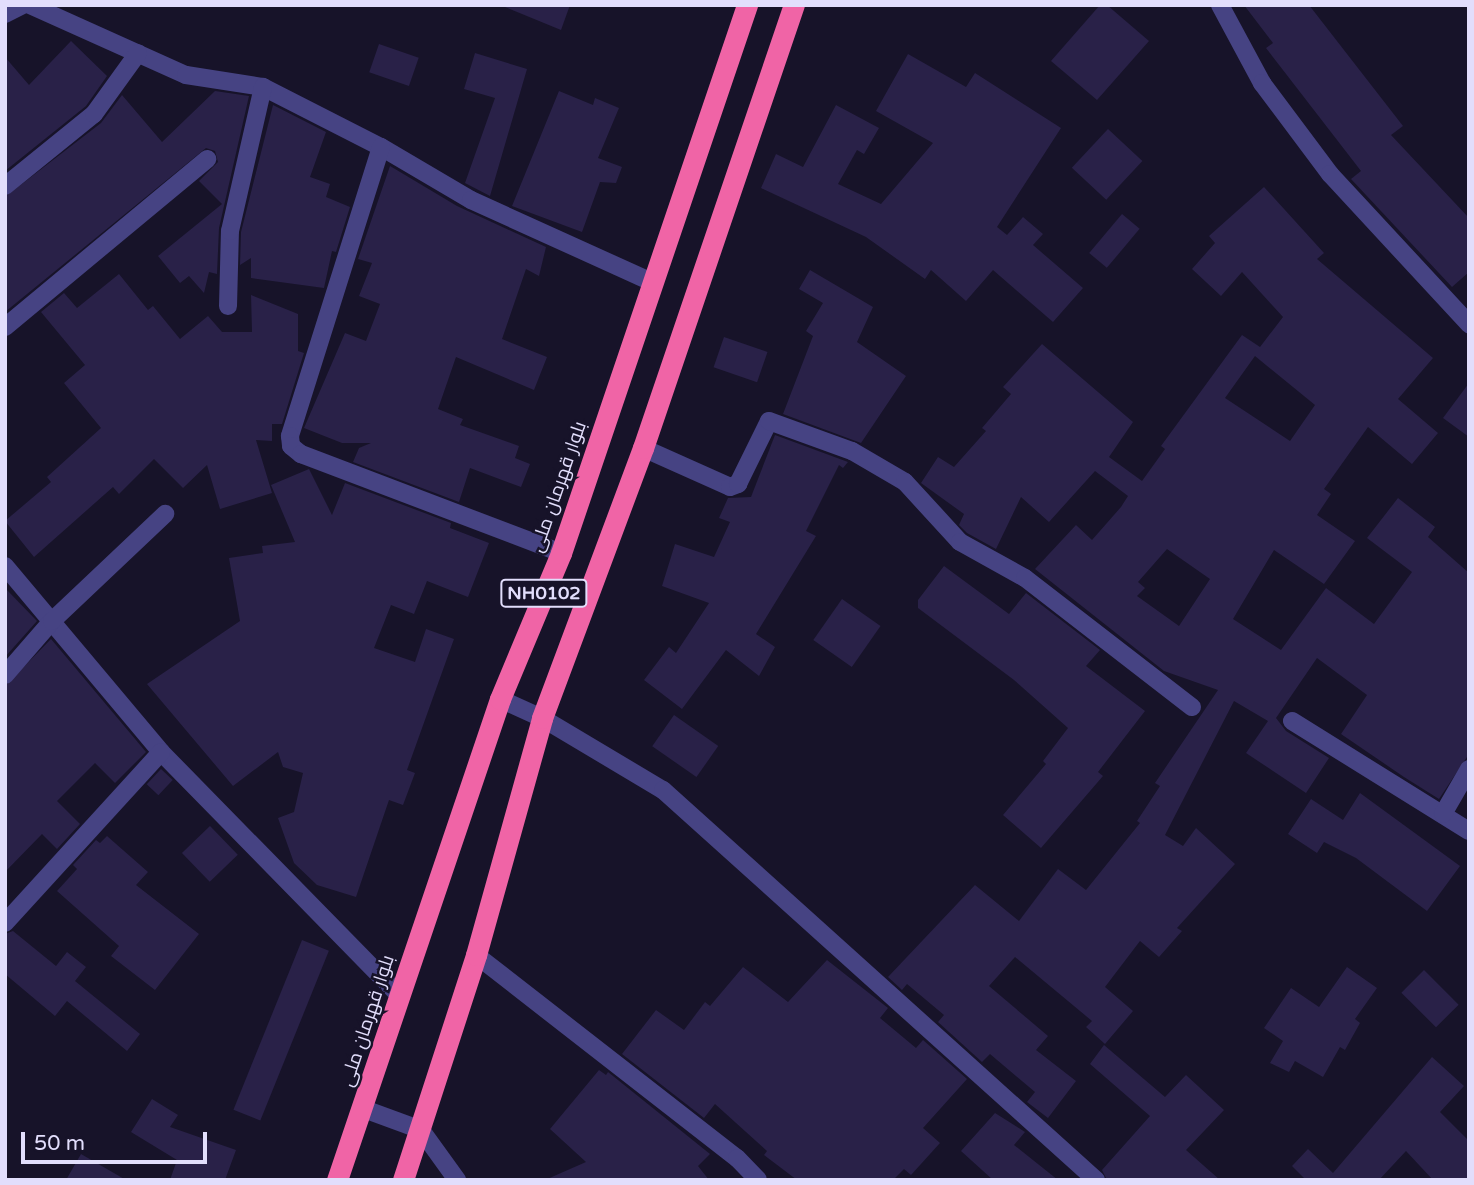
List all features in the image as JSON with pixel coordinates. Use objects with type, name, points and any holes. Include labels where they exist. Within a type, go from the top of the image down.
[{"type":"highway","name":"بلوار قهرمان ملی","points":[[337,1180],[364,1109],[399,995],[500,699],[561,554],[747,5]]},
{"type":"highway","name":"NH0102","points":[[403,1180],[476,955],[542,718],[643,448],[794,5]]},
{"type":"street","points":[[5,14],[23,5]]},
{"type":"street","points":[[30,5],[186,75],[263,87],[381,147],[471,200],[654,283]]},
{"type":"street","points":[[1220,5],[1262,83],[1330,174],[1469,324]]},
{"type":"street","points":[[5,186],[94,114],[138,53]]},
{"type":"street","points":[[228,306],[230,231],[263,87]]},
{"type":"street","points":[[381,147],[290,436],[291,446],[361,478],[561,554]]},
{"type":"street","points":[[5,327],[207,159]]},
{"type":"street","points":[[643,448],[730,487],[738,484],[769,421],[852,451],[905,482],[960,542],[1025,578],[1192,707]]},
{"type":"street","points":[[5,675],[52,621],[165,514]]},
{"type":"street","points":[[5,566],[161,752],[399,995]]},
{"type":"street","points":[[500,699],[542,718],[663,790],[1096,1180]]},
{"type":"street","points":[[1292,721],[1469,831]]},
{"type":"street","points":[[5,923],[161,752]]},
{"type":"street","points":[[1443,814],[1469,769]]},
{"type":"street","points":[[476,955],[737,1158],[758,1180]]},
{"type":"street","points":[[364,1109],[421,1130],[457,1180]]},
{"type":"building","points":[[500,5],[570,5],[561,30]]},
{"type":"building","points":[[1100,5],[1107,5],[1149,41],[1097,100],[1051,61]]},
{"type":"building","points":[[1244,5],[1309,5],[1403,126],[1391,135],[1469,218],[1469,272],[1452,287],[1351,179],[1361,171],[1266,48],[1273,43]]},
{"type":"building","points":[[71,41],[107,76],[86,106],[5,171],[5,57],[29,85]]},
{"type":"building","points":[[379,44],[419,58],[409,86],[369,72]]},
{"type":"building","points":[[475,53],[527,69],[490,196],[465,183],[495,98],[464,89]]},
{"type":"building","points":[[908,54],[966,87],[975,73],[1061,128],[997,227],[1007,235],[1023,217],[1043,234],[1033,245],[1083,288],[1053,322],[993,270],[966,301],[931,270],[925,279],[866,237],[761,188],[776,154],[803,167],[836,105],[879,128],[864,154],[857,150],[838,184],[881,204],[933,143],[876,111]]},
{"type":"building","points":[[215,91],[249,96],[219,228],[217,274],[209,272],[204,293],[189,276],[180,283],[158,256],[222,204],[199,181],[218,162],[215,151],[206,148],[5,312],[5,197],[101,123],[122,95],[162,142]]},
{"type":"building","points":[[559,91],[593,105],[595,98],[619,108],[598,158],[622,167],[616,183],[600,182],[582,232],[512,206]]},
{"type":"building","points":[[273,105],[326,132],[310,177],[330,184],[326,197],[350,207],[336,252],[332,251],[324,288],[251,278],[251,258],[240,265],[241,232]]},
{"type":"building","points":[[1108,129],[1142,161],[1106,200],[1072,168]]},
{"type":"building","points":[[390,166],[457,206],[546,247],[539,276],[526,269],[502,339],[547,357],[534,390],[456,357],[438,409],[463,419],[460,425],[519,446],[515,458],[530,464],[521,487],[470,468],[459,502],[353,462],[359,448],[371,443],[342,443],[304,428],[345,333],[366,341],[380,304],[359,296],[372,263],[358,259]]},
{"type":"building","points":[[1264,187],[1324,253],[1317,259],[1433,358],[1398,399],[1438,433],[1412,464],[1368,427],[1324,489],[1331,494],[1317,515],[1355,541],[1324,584],[1274,550],[1233,619],[1281,650],[1326,588],[1374,624],[1412,572],[1367,538],[1398,498],[1435,527],[1428,537],[1469,573],[1469,754],[1439,799],[1404,777],[1341,734],[1367,695],[1317,658],[1276,718],[1286,731],[1329,758],[1306,793],[1246,753],[1268,721],[1234,701],[1165,835],[1183,846],[1196,828],[1235,864],[1177,928],[1182,931],[1159,957],[1140,941],[1105,987],[1133,1011],[1105,1044],[1086,1027],[1092,1021],[1015,957],[989,986],[1048,1036],[1036,1050],[1076,1081],[1048,1118],[1027,1102],[1035,1092],[990,1054],[982,1062],[938,1022],[944,1015],[907,984],[902,990],[888,977],[975,885],[1019,921],[1058,869],[1086,890],[1140,823],[1137,821],[1160,786],[1155,783],[1218,690],[1164,671],[1035,569],[1076,525],[1092,540],[1128,496],[1095,471],[1049,522],[1021,497],[996,549],[967,533],[959,525],[964,514],[921,483],[938,457],[954,467],[986,431],[982,428],[1011,394],[1003,387],[1042,344],[1133,422],[1109,457],[1142,481],[1165,449],[1161,446],[1242,335],[1260,347],[1283,317],[1242,272],[1221,296],[1192,269],[1215,243],[1209,236]],"holes":[[[1255,356],[1315,405],[1290,441],[1225,398]],[[1167,549],[1210,579],[1179,626],[1137,596],[1145,588],[1138,582]]]},
{"type":"building","points":[[1122,214],[1140,229],[1107,268],[1089,253]]},
{"type":"building","points":[[810,270],[873,307],[857,342],[906,376],[861,443],[783,414],[813,336],[806,331],[823,303],[799,289]]},
{"type":"building","points":[[119,274],[148,310],[153,306],[180,339],[208,316],[222,332],[252,332],[251,295],[298,314],[298,351],[304,353],[282,424],[272,424],[272,441],[256,440],[272,493],[220,509],[207,465],[183,488],[154,459],[119,494],[113,487],[34,557],[5,521],[51,482],[47,477],[101,428],[64,383],[85,365],[41,312],[64,293],[77,308]]},
{"type":"building","points":[[724,337],[767,352],[757,382],[714,367]]},
{"type":"building","points":[[1469,383],[1469,437],[1443,418]]},
{"type":"building","points":[[775,435],[848,462],[843,468],[839,465],[806,531],[816,536],[756,634],[775,647],[759,676],[726,650],[682,709],[644,680],[669,647],[676,653],[709,603],[662,586],[675,544],[714,557],[730,522],[719,518],[728,498],[751,497]]},
{"type":"building","points":[[309,469],[332,515],[345,483],[451,523],[450,528],[489,543],[468,597],[427,581],[414,614],[391,605],[374,648],[415,662],[426,629],[454,639],[407,770],[415,773],[403,805],[389,800],[356,897],[317,885],[294,863],[278,818],[294,812],[303,773],[283,767],[278,752],[233,786],[147,684],[240,621],[229,558],[263,553],[262,546],[295,542],[271,485]]},
{"type":"building","points":[[944,566],[1009,614],[1026,593],[1100,650],[1086,666],[1145,711],[1098,772],[1103,776],[1041,848],[1003,815],[1046,764],[1043,761],[1068,728],[1014,680],[918,608],[918,600]]},
{"type":"building","points":[[5,588],[37,621],[5,657]]},
{"type":"building","points":[[842,599],[881,626],[852,667],[813,640]]},
{"type":"building","points":[[51,639],[146,752],[115,783],[95,763],[57,801],[80,824],[57,849],[42,834],[5,872],[5,686]]},
{"type":"building","points":[[674,715],[718,746],[696,777],[652,746]]},
{"type":"building","points":[[161,769],[173,780],[158,795],[147,784]]},
{"type":"building","points":[[1360,793],[1460,866],[1427,911],[1356,858],[1324,842],[1317,853],[1288,834],[1311,799],[1343,820]]},
{"type":"building","points":[[210,826],[238,855],[210,882],[182,853]]},
{"type":"building","points":[[107,836],[148,872],[136,885],[199,934],[155,990],[111,956],[119,946],[57,891],[77,869],[73,865],[96,840],[100,843]]},
{"type":"building","points":[[13,931],[56,966],[67,952],[86,967],[75,981],[140,1034],[127,1051],[67,1001],[55,1016],[5,974],[5,934]]},
{"type":"building","points":[[302,940],[329,951],[260,1121],[233,1110]]},
{"type":"building","points":[[827,960],[888,1008],[880,1018],[916,1048],[923,1040],[967,1079],[923,1128],[940,1143],[911,1175],[904,1169],[893,1180],[797,1180],[764,1155],[767,1151],[715,1104],[704,1118],[622,1054],[656,1010],[684,1030],[705,1002],[710,1006],[743,967],[788,1002]]},
{"type":"building","points":[[1347,967],[1377,988],[1355,1019],[1360,1023],[1345,1050],[1340,1047],[1323,1077],[1295,1061],[1289,1072],[1270,1063],[1283,1041],[1264,1028],[1291,988],[1319,1007]]},
{"type":"building","points":[[1424,970],[1459,1005],[1436,1027],[1401,993]]},
{"type":"building","points":[[1104,1045],[1165,1097],[1186,1075],[1224,1110],[1186,1150],[1220,1180],[1107,1180],[1102,1170],[1150,1116],[1090,1064]]},
{"type":"building","points":[[1432,1057],[1464,1086],[1440,1112],[1469,1141],[1469,1180],[1433,1180],[1406,1151],[1379,1180],[1306,1180],[1292,1166],[1308,1149],[1333,1173]]},
{"type":"building","points":[[599,1070],[606,1075],[608,1072],[710,1154],[698,1166],[709,1180],[545,1180],[586,1162],[550,1129]]},
{"type":"building","points":[[152,1099],[178,1115],[170,1127],[236,1150],[225,1180],[170,1180],[177,1160],[131,1132]]},
{"type":"building","points":[[995,1113],[1025,1132],[1014,1145],[1058,1180],[993,1180],[961,1151]]},
{"type":"building","points":[[81,1154],[126,1180],[66,1180]]}]
